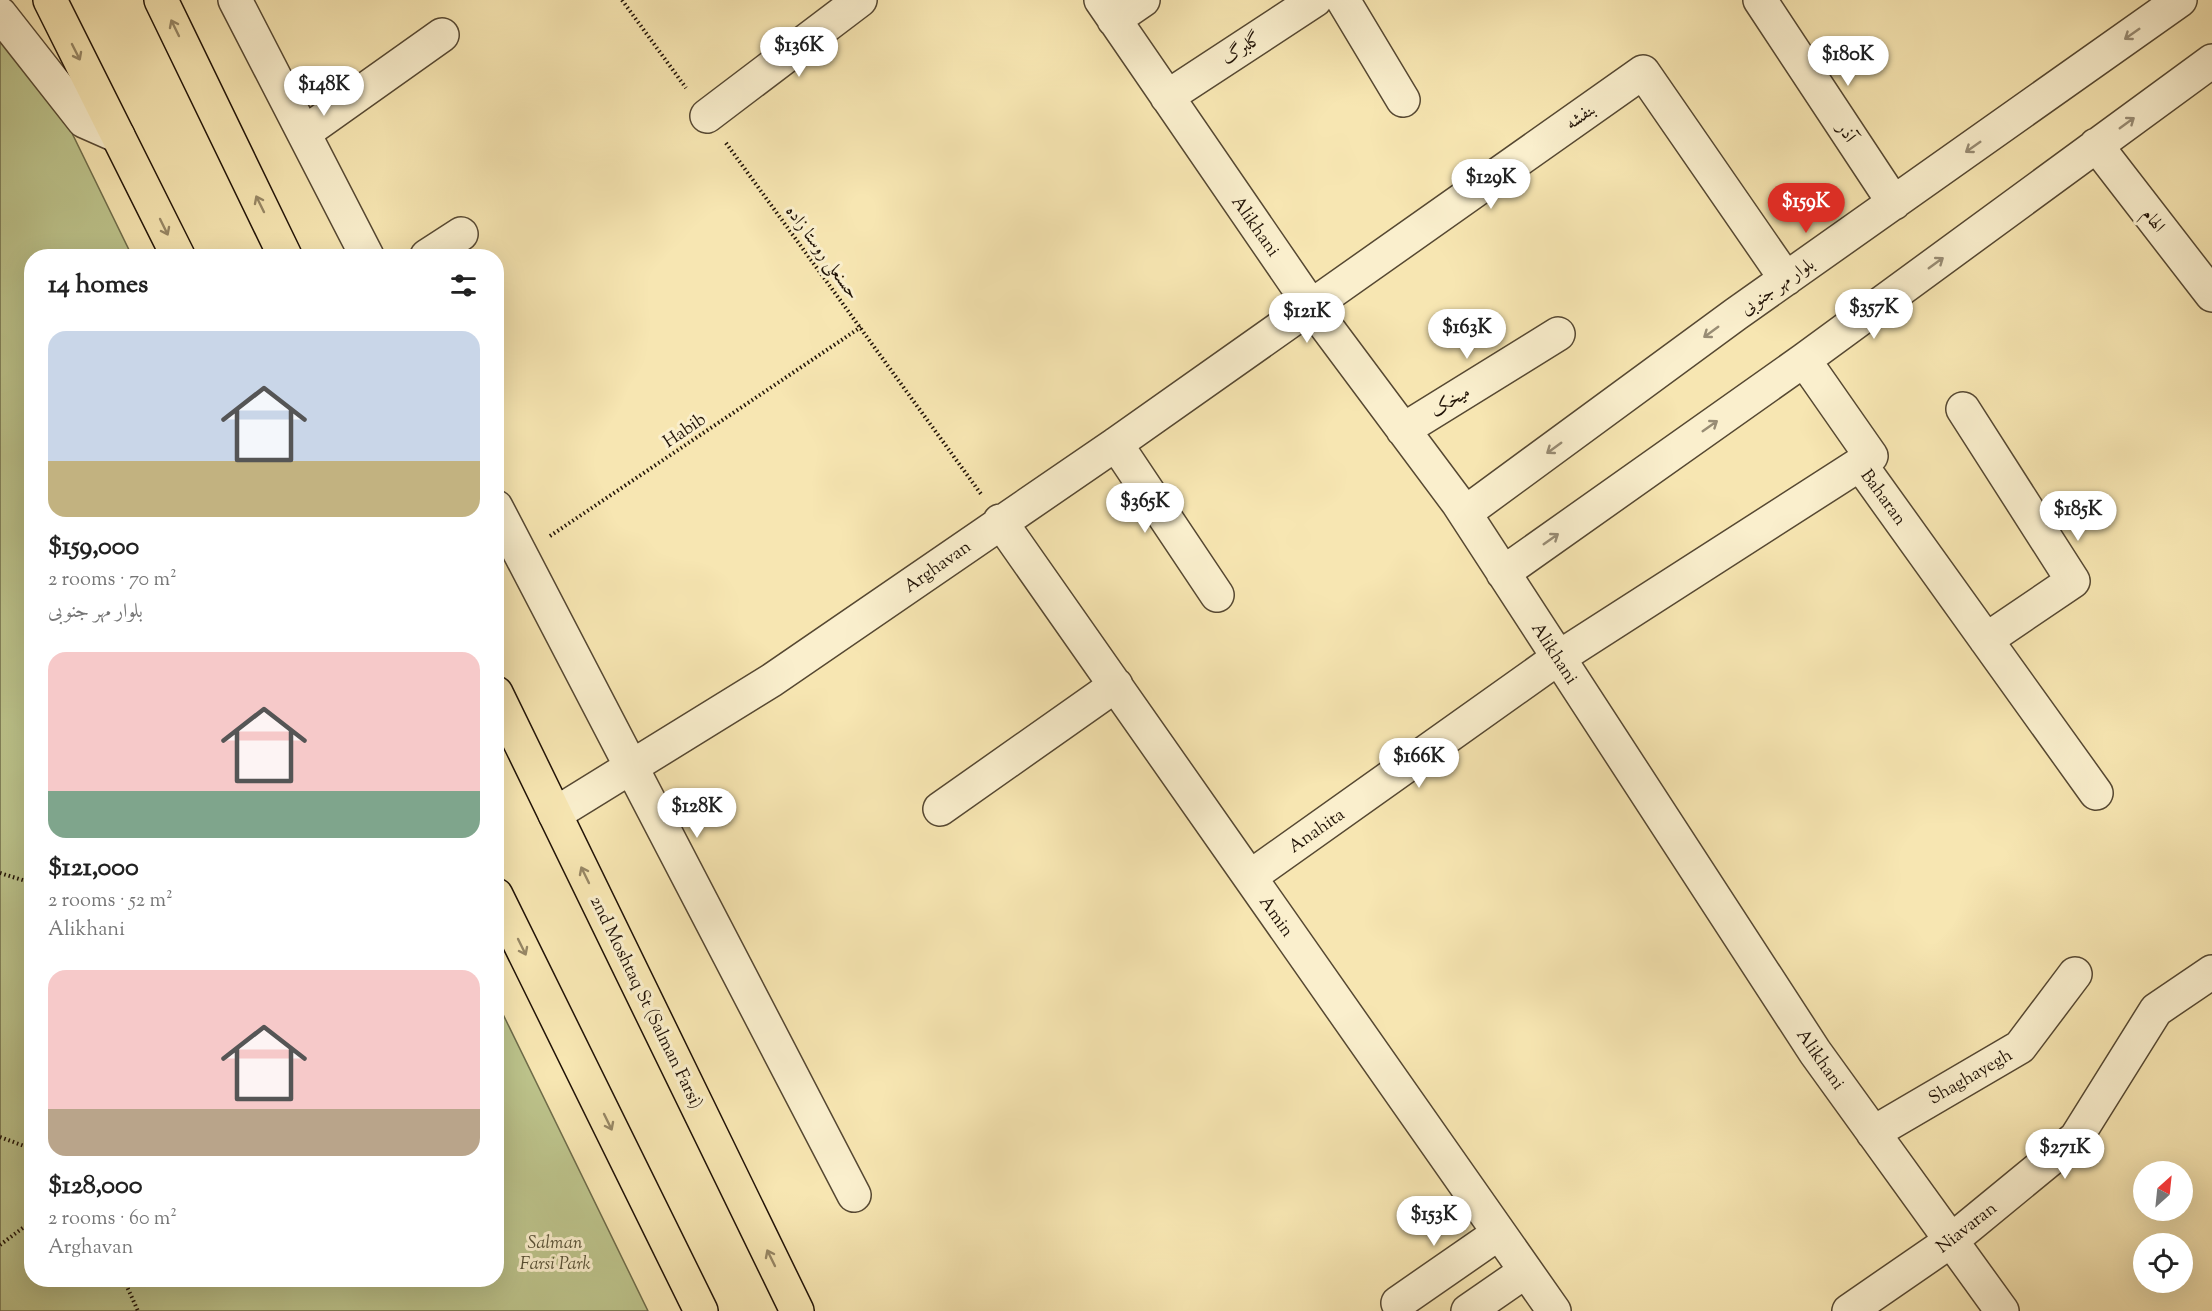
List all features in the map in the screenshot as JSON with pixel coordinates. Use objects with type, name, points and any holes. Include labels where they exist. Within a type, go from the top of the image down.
[{"type":"main road","points":[[50,0],[174,249]]},
{"type":"main road","points":[[161,0],[282,249]]},
{"type":"main road","name":"2nd Moshtaq St (Salman Farsi)","points":[[504,709],[797,1311]]},
{"type":"main road","points":[[504,911],[701,1311]]},
{"type":"street","points":[[235,0],[363,249]]},
{"type":"street","points":[[707,116],[860,0]]},
{"type":"street","points":[[1107,10],[1143,0]]},
{"type":"street","name":"گلبرگ","points":[[1167,97],[1315,0]]},
{"type":"street","points":[[1343,0],[1403,100]]},
{"type":"street","name":"آذر","points":[[1760,0],[1894,203]]},
{"type":"street","name":"بلوار مهر جنوبی","points":[[1465,513],[1786,279],[2175,2]]},
{"type":"street","name":"Alikhani","points":[[1107,10],[1311,306],[1465,513],[1815,1052],[2002,1311]]},
{"type":"street","points":[[0,14],[84,121],[118,136]]},
{"type":"street","points":[[304,133],[442,35]]},
{"type":"street","points":[[1503,573],[1804,360],[2212,61]]},
{"type":"street","name":"بنفشه","points":[[1311,306],[1643,72],[1786,279]]},
{"type":"street","name":"الهام","points":[[2096,145],[2212,295]]},
{"type":"street","points":[[438,249],[461,234]]},
{"type":"street","name":"Arghavan","points":[[555,814],[772,680],[1000,521],[1116,444],[1311,306]]},
{"type":"street","name":"میخک","points":[[1403,430],[1558,334]]},
{"type":"street","points":[[1804,360],[1871,456],[1860,464]]},
{"type":"street","points":[[1963,409],[2073,581],[1986,640]]},
{"type":"street","points":[[1116,444],[1217,595]]},
{"type":"street","name":"Baharan","points":[[1558,658],[1860,464],[2096,793]]},
{"type":"street","name":"Amin","points":[[1000,521],[1554,1311]]},
{"type":"street","points":[[504,522],[854,1195]]},
{"type":"street","name":"Anahita","points":[[1250,877],[1558,658]]},
{"type":"street","points":[[940,809],[1116,685]]},
{"type":"street","name":"Niavaran","points":[[1849,1311],[1952,1240],[2076,1138],[2156,1010],[2212,972]]},
{"type":"street","name":"Shaghayegh","points":[[1873,1133],[2020,1047],[2075,974]]},
{"type":"street","points":[[1398,1303],[1499,1233]]},
{"type":"street","points":[[1468,1311],[1526,1271]]},
{"type":"path","name":"حسنعلی روستا زاده","points":[[622,0],[1000,521]]},
{"type":"path","name":"Habib","points":[[522,556],[861,327]]},
{"type":"path","points":[[0,873],[24,880]]},
{"type":"path","points":[[0,1137],[24,1146]]},
{"type":"path","points":[[0,1245],[24,1227]]},
{"type":"path","points":[[127,1287],[138,1311]]},
{"type":"green space","name":"Salman Farsi Park","points":[[0,0],[7,0],[129,249],[24,249],[24,1287],[504,1287],[504,1016],[648,1311],[0,1311]]}]
